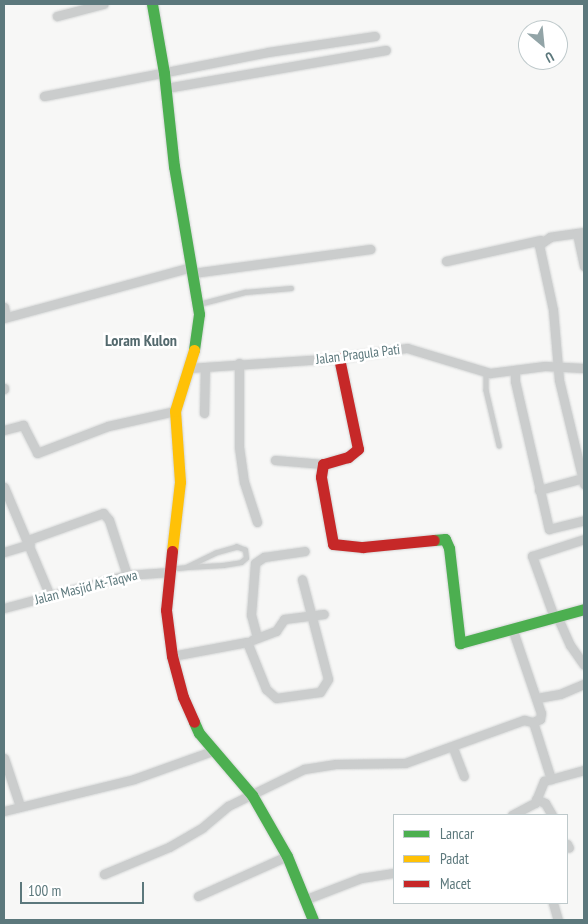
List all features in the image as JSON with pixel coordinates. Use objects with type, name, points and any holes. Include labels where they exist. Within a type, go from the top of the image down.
[{"type":"street","points":[[56,16],[103,4]]},
{"type":"street","points":[[152,4],[164,73],[174,166],[198,305],[199,327],[189,368],[174,411],[180,469],[166,610],[172,656],[186,706],[199,733],[212,751],[252,795],[287,856],[313,920]]},
{"type":"street","points":[[44,96],[268,52],[375,36]]},
{"type":"street","points":[[166,88],[386,50]]},
{"type":"street","points":[[446,261],[581,232],[584,266]]},
{"type":"street","points":[[539,490],[584,481],[559,380],[560,367],[540,247],[541,240]]},
{"type":"street","points":[[4,307],[5,318],[192,270],[370,249]]},
{"type":"street","name":"Jalan Pragula Pati","points":[[189,368],[239,363],[339,358],[407,348],[486,372],[560,367],[584,368]]},
{"type":"street","points":[[275,460],[323,464],[348,457],[358,449],[339,358]]},
{"type":"street","points":[[239,363],[239,447],[244,482],[257,522]]},
{"type":"street","points":[[204,413],[205,367]]},
{"type":"street","points":[[515,370],[514,381],[549,529],[584,520]]},
{"type":"street","points":[[4,430],[23,425],[37,453],[108,426],[174,411]]},
{"type":"street","points":[[574,442],[584,439]]},
{"type":"street","points":[[323,464],[321,477],[333,544],[363,547],[445,539],[449,548],[460,643],[584,609]]},
{"type":"street","points":[[4,487],[29,542],[50,596]]},
{"type":"street","points":[[4,552],[103,512],[109,520],[127,575]]},
{"type":"street","points":[[584,539],[532,556],[555,616],[570,645],[584,665]]},
{"type":"street","points":[[258,638],[252,616],[254,564],[264,557],[306,551]]},
{"type":"street","name":"Jalan Masjid At-Taqwa","points":[[4,608],[127,575],[170,570]]},
{"type":"street","points":[[247,642],[266,689],[276,698],[320,692],[328,679],[302,580]]},
{"type":"street","points":[[172,656],[247,642],[276,631],[284,619],[313,617],[324,614]]},
{"type":"street","points":[[104,874],[169,846],[203,827],[228,806],[304,769],[336,764],[405,763],[453,748],[524,720],[533,722],[541,717],[537,698],[512,628]]},
{"type":"street","points":[[537,698],[560,694],[584,684]]},
{"type":"street","points":[[533,722],[551,779]]},
{"type":"street","points":[[453,748],[464,776]]},
{"type":"street","points":[[4,811],[134,779],[212,751]]},
{"type":"street","points":[[4,758],[20,806]]},
{"type":"street","points":[[515,814],[531,806],[536,799],[540,786],[551,779],[584,770]]},
{"type":"street","points":[[536,799],[545,803],[551,814]]},
{"type":"street","points":[[198,896],[287,856]]},
{"type":"street","points":[[304,900],[361,878],[393,872]]},
{"type":"street","points":[[553,904],[558,920]]},
{"type":"lane","points":[[198,305],[245,292],[291,288]]},
{"type":"lane","points":[[486,372],[486,390],[500,444]]},
{"type":"lane","points":[[170,570],[241,562],[246,558],[245,550],[237,547],[200,559],[187,567]]},
{"type":"traffic: fast","points":[[152,4],[164,73],[174,166],[199,314],[194,350]]},
{"type":"traffic: fast","points":[[434,540],[445,539],[449,548],[460,643],[584,609]]},
{"type":"traffic: fast","points":[[194,722],[199,733],[252,795],[287,856],[313,920]]},
{"type":"traffic: slow","points":[[172,551],[180,482],[175,411],[194,350]]},
{"type":"traffic: jam","points":[[339,358],[358,449],[348,457],[323,464],[321,477],[333,544],[363,547],[434,540]]},
{"type":"traffic: jam","points":[[172,551],[166,610],[172,656],[183,697],[194,722]]},
{"type":"district","name":"Loram Kulon","points":[[141,340]]}]
